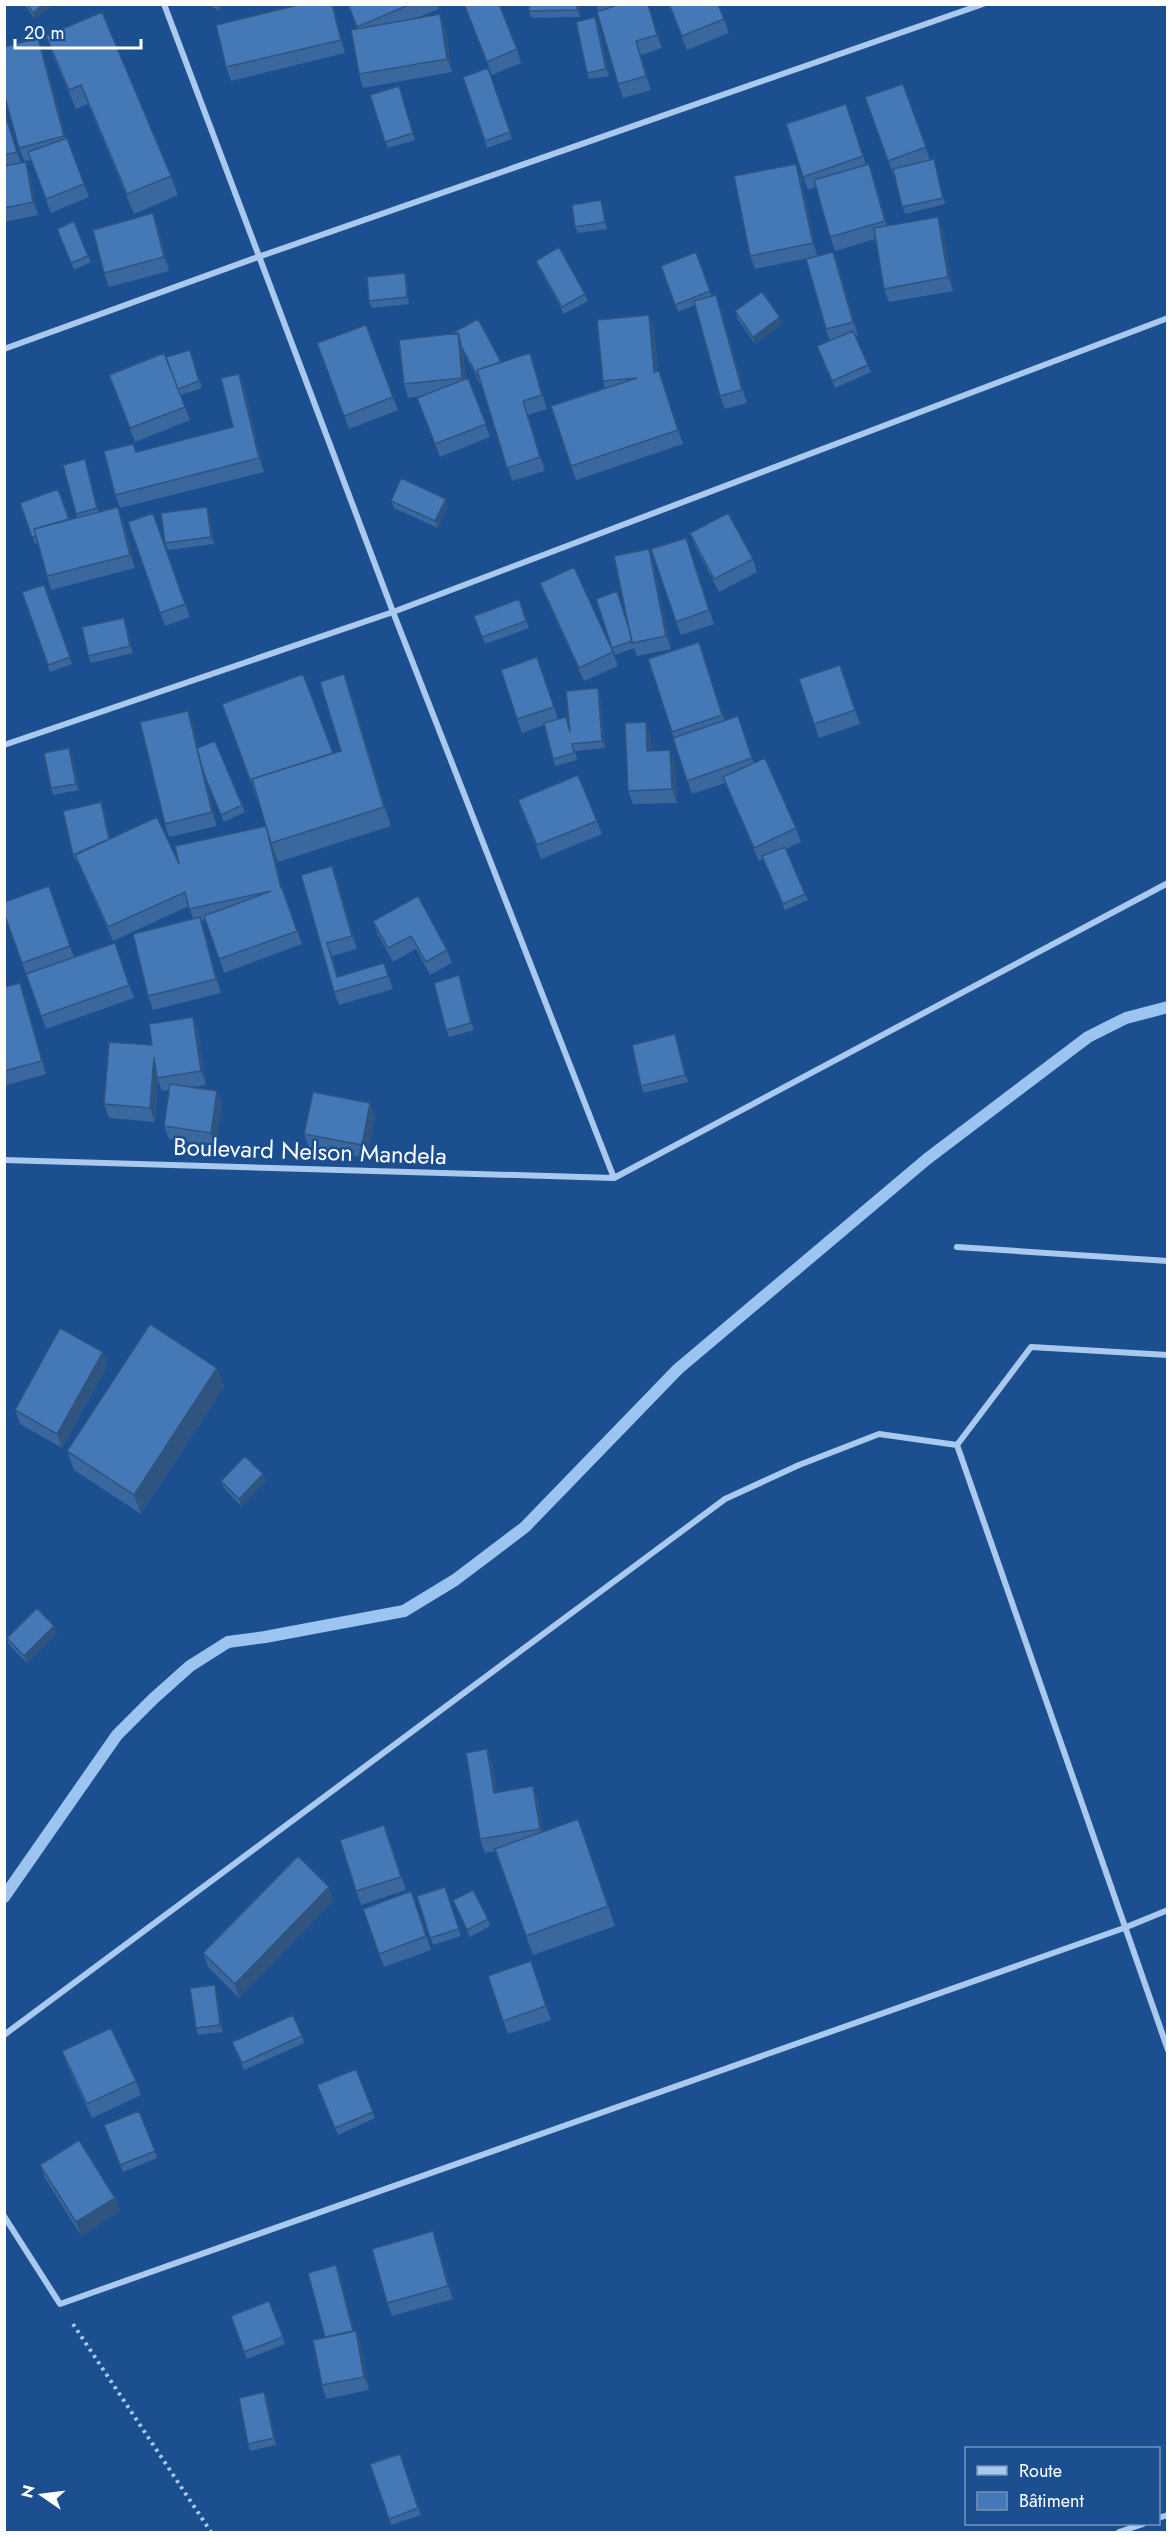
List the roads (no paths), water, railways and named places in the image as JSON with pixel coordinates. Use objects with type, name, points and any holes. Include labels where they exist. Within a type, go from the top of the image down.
[{"type":"street","points":[[164,4],[393,612],[614,1178],[1167,882]]},
{"type":"street","points":[[4,349],[258,257],[982,4]]},
{"type":"street","points":[[4,745],[393,612],[1167,318]]},
{"type":"street","name":"Boulevard Nelson Mandela","points":[[4,1160],[614,1178]]},
{"type":"street","points":[[957,1247],[1167,1261]]},
{"type":"street","points":[[957,1445],[1031,1347],[1167,1355]]},
{"type":"street","points":[[4,2035],[725,1499],[799,1465],[879,1434],[957,1445]]},
{"type":"street","points":[[957,1445],[1167,2050]]},
{"type":"street","points":[[4,2216],[60,2304],[1124,1928],[1167,1910]]},
{"type":"street","points":[[1119,2532],[1138,2525]]},
{"type":"waterway","points":[[4,1897],[117,1735],[190,1666],[228,1642],[404,1611],[455,1580],[525,1527],[678,1369],[927,1159],[1088,1037],[1126,1018],[1168,1007]]}]
